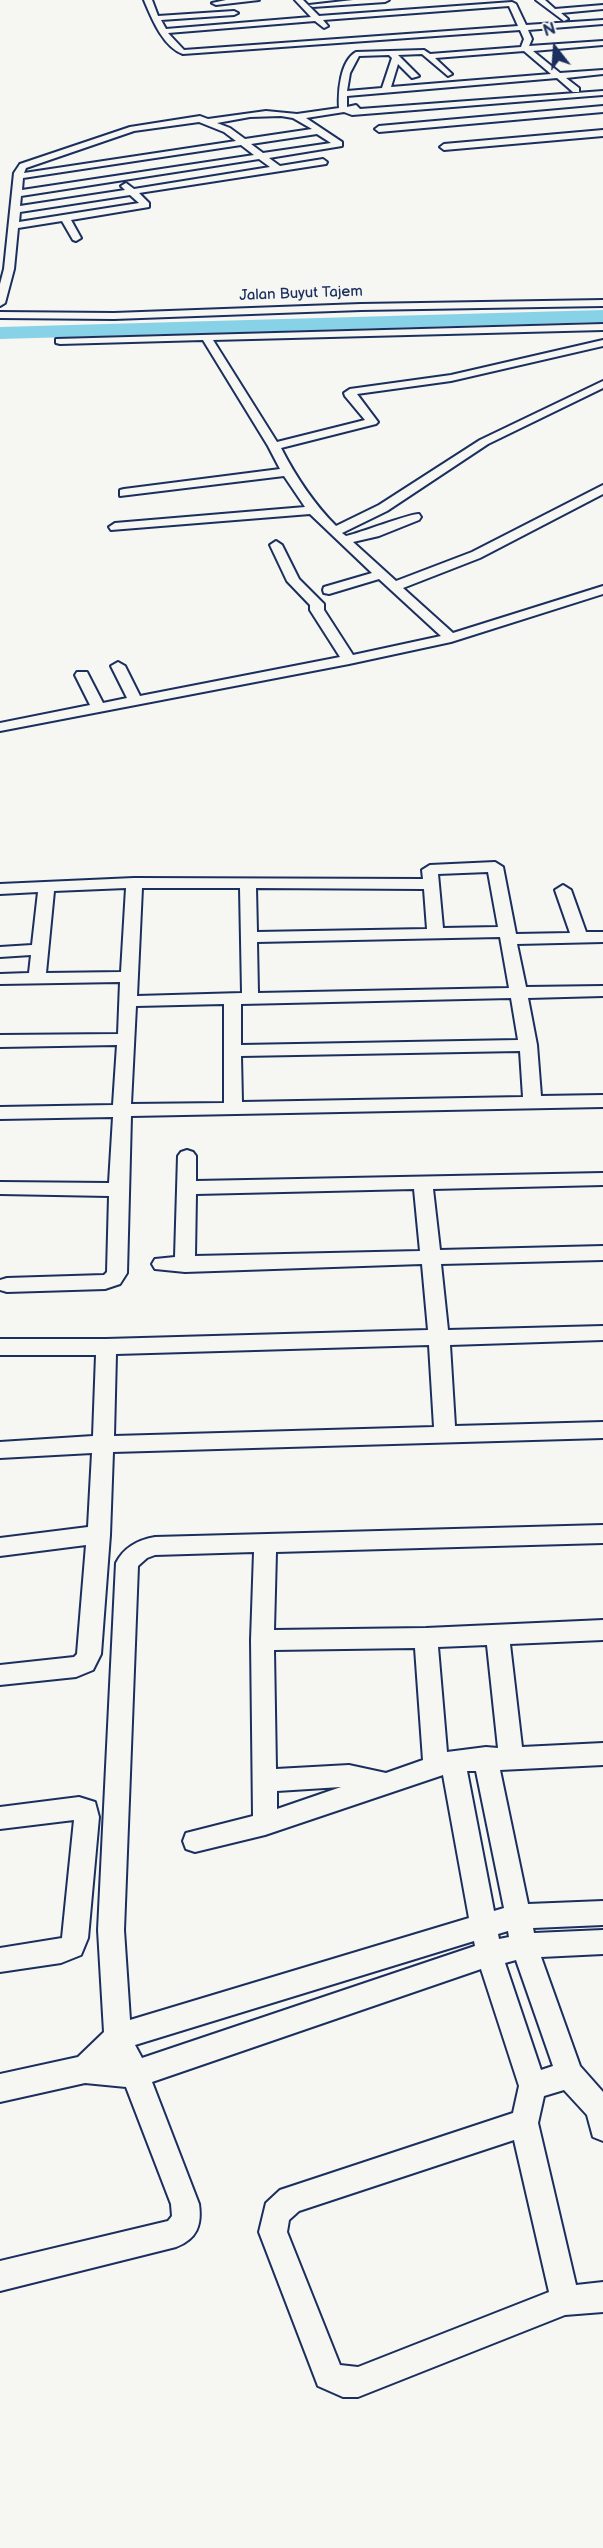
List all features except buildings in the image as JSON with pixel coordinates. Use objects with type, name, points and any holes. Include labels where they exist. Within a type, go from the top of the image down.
[{"type":"street","points":[[209,3],[255,0]]},
{"type":"street","points":[[299,0],[315,11],[356,53],[394,56],[424,52],[448,74]]},
{"type":"street","points":[[165,31],[385,0]]},
{"type":"street","points":[[426,0],[437,9]]},
{"type":"street","points":[[542,2],[584,0]]},
{"type":"street","points":[[542,2],[566,20]]},
{"type":"street","points":[[157,20],[315,11],[437,9],[469,3],[511,4],[528,39]]},
{"type":"street","points":[[150,4],[162,7]]},
{"type":"street","points":[[150,4],[171,42],[183,52],[339,35],[429,33],[603,22]]},
{"type":"street","points":[[553,11],[603,7]]},
{"type":"street","points":[[295,9],[315,11]]},
{"type":"street","points":[[157,20],[249,12]]},
{"type":"street","points":[[506,14],[517,13]]},
{"type":"street","points":[[523,26],[603,18]]},
{"type":"street","points":[[317,32],[339,35]]},
{"type":"street","points":[[356,53],[603,33]]},
{"type":"street","points":[[528,39],[524,45],[537,62]]},
{"type":"street","points":[[171,42],[183,41]]},
{"type":"street","points":[[429,56],[603,42]]},
{"type":"street","points":[[581,54],[603,52]]},
{"type":"street","points":[[339,110],[346,74],[356,53]]},
{"type":"street","points":[[394,56],[401,77]]},
{"type":"street","points":[[394,56],[401,77]]},
{"type":"street","points":[[527,58],[558,65]]},
{"type":"street","points":[[548,61],[559,75],[576,90]]},
{"type":"street","points":[[438,65],[472,63]]},
{"type":"street","points":[[341,94],[603,72]]},
{"type":"street","points":[[437,74],[459,73]]},
{"type":"street","points":[[386,90],[401,77],[426,75]]},
{"type":"street","points":[[207,122],[275,113],[296,117],[339,110],[603,87]]},
{"type":"street","points":[[339,110],[364,112],[603,93]]},
{"type":"street","points":[[488,97],[499,102],[552,150]]},
{"type":"street","points":[[379,129],[603,109]]},
{"type":"street","points":[[14,190],[117,178],[339,144],[296,117]]},
{"type":"street","points":[[0,303],[9,269],[16,174],[23,166],[133,129],[200,119],[228,130],[278,169]]},
{"type":"street","points":[[198,131],[221,128]]},
{"type":"street","points":[[16,174],[319,131]]},
{"type":"street","points":[[444,147],[603,133]]},
{"type":"street","points":[[69,150],[127,142]]},
{"type":"street","points":[[13,207],[134,192],[323,162]]},
{"type":"street","points":[[0,225],[14,225],[146,205],[117,178]]},
{"type":"street","points":[[65,218],[76,238]]},
{"type":"street","points":[[0,244],[12,244]]},
{"type":"street","name":"Jalan Buyut Tajem","points":[[0,315],[114,316],[361,307],[603,303]]},
{"type":"street","points":[[60,341],[603,327]]},
{"type":"street","points":[[206,337],[274,446],[287,472],[313,510],[338,537],[451,638]]},
{"type":"street","points":[[274,446],[372,422],[351,396],[350,393],[354,391],[463,376],[603,343]]},
{"type":"street","points":[[338,537],[484,442],[603,384]]},
{"type":"street","points":[[124,493],[287,472]]},
{"type":"street","points":[[393,587],[476,555],[603,489]]},
{"type":"street","points":[[115,527],[313,510]]},
{"type":"street","points":[[338,537],[375,533],[415,517]]},
{"type":"street","points":[[276,545],[293,581],[317,604],[317,610],[349,660]]},
{"type":"street","points":[[329,590],[380,575]]},
{"type":"street","points":[[0,727],[349,660],[451,638],[603,590]]},
{"type":"street","points":[[118,666],[136,702]]},
{"type":"street","points":[[82,675],[99,709]]},
{"type":"street","points":[[435,933],[429,873],[434,868],[495,867],[528,1046],[532,1102]]},
{"type":"street","points":[[7,1285],[105,1282],[116,1276],[118,1190],[134,883]]},
{"type":"street","points":[[0,889],[134,883],[429,884]]},
{"type":"street","points":[[248,885],[250,998]]},
{"type":"street","points":[[37,979],[46,886]]},
{"type":"street","points":[[563,890],[580,938]]},
{"type":"street","points":[[249,937],[435,933],[603,937]]},
{"type":"street","points":[[0,952],[40,950]]},
{"type":"street","points":[[0,980],[129,977]]},
{"type":"street","points":[[128,1001],[603,991]]},
{"type":"street","points":[[232,999],[232,1108]]},
{"type":"street","points":[[0,1041],[126,1039]]},
{"type":"street","points":[[232,1052],[528,1046]]},
{"type":"street","points":[[0,1113],[603,1101]]},
{"type":"street","points":[[185,1265],[187,1156]]},
{"type":"street","points":[[186,1188],[603,1179]]},
{"type":"street","points":[[423,1184],[439,1338],[445,1436]]},
{"type":"street","points":[[0,1188],[118,1190]]},
{"type":"street","points":[[162,1264],[603,1253]]},
{"type":"street","points":[[0,1347],[106,1347],[603,1333]]},
{"type":"street","points":[[0,1675],[86,1664],[89,1654],[99,1534],[106,1347]]},
{"type":"street","points":[[0,1450],[104,1444],[603,1430]]},
{"type":"street","points":[[0,1547],[99,1534]]},
{"type":"street","points":[[0,2276],[176,2233],[187,2220],[185,2204],[135,2074],[118,2037],[111,1930],[127,1563],[133,1555],[148,1546],[603,1534]]},
{"type":"street","points":[[265,1542],[262,1640],[265,1824]]},
{"type":"street","points":[[262,1640],[426,1638],[603,1630]]},
{"type":"street","points":[[497,1635],[498,1757],[517,1917],[524,1946],[569,2075],[602,2115]]},
{"type":"street","points":[[426,1638],[445,1763],[482,1926],[489,1954],[533,2086],[524,2123],[565,2300]]},
{"type":"street","points":[[195,1840],[265,1824],[445,1763],[498,1757],[603,1754]]},
{"type":"street","points":[[264,1782],[349,1776],[388,1784]]},
{"type":"street","points":[[0,1818],[79,1808],[86,1810],[87,1817],[75,1938],[72,1946],[61,1951],[0,1960]]},
{"type":"street","points":[[85,2069],[118,2037],[482,1926],[517,1917],[603,1913]]},
{"type":"street","points":[[0,2088],[85,2069],[135,2074],[489,1954],[524,1946],[603,1942]]},
{"type":"street","points":[[533,2086],[569,2075]]},
{"type":"street","points":[[524,2123],[290,2200],[276,2213],[273,2232],[330,2375],[343,2382],[358,2382],[565,2300],[603,2297]]},
{"type":"waterway","points":[[0,333],[603,316]]}]
